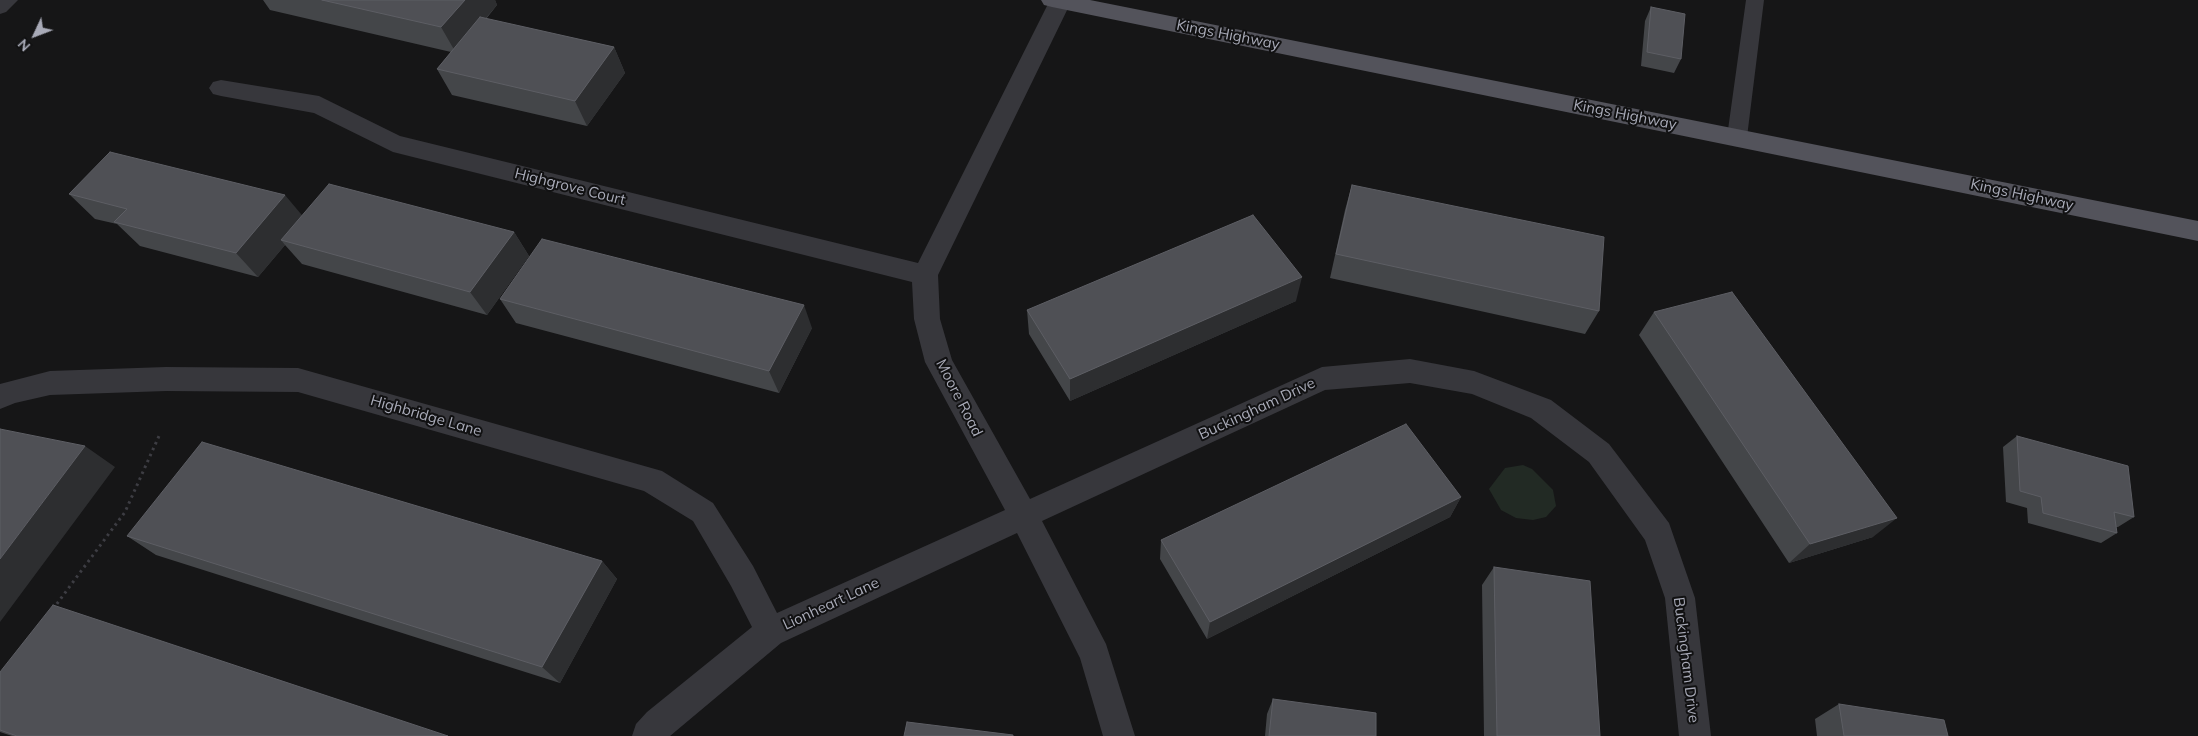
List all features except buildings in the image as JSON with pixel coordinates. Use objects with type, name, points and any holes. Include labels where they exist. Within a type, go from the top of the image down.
[{"type":"main road","name":"Kings Highway","points":[[1056,1],[2198,231]]},
{"type":"street","name":"Moore Road","points":[[1056,1],[925,275],[927,319],[939,362],[1047,558],[1095,655],[1119,736]]},
{"type":"street","name":"Highgrove Court","points":[[220,88],[319,105],[393,143],[925,275]]},
{"type":"street","name":"Buckingham Drive","points":[[1023,516],[1322,379],[1410,371],[1474,383],[1541,409],[1599,452],[1658,533],[1680,598],[1695,736]]},
{"type":"street","name":"Highbridge Lane","points":[[0,397],[10,392],[50,383],[166,379],[298,380],[652,480],[703,512],[742,576],[770,632]]},
{"type":"street","name":"Lionheart Lane","points":[[659,732],[770,632],[1023,516]]},
{"type":"lane","points":[[0,8],[9,0]]},
{"type":"lane","points":[[1738,137],[1755,0]]},
{"type":"path","points":[[48,616],[125,512],[159,436]]},
{"type":"shaded area","points":[[1523,465],[1532,469],[1553,490],[1556,506],[1546,517],[1533,520],[1516,518],[1501,510],[1489,489],[1505,468]]}]
